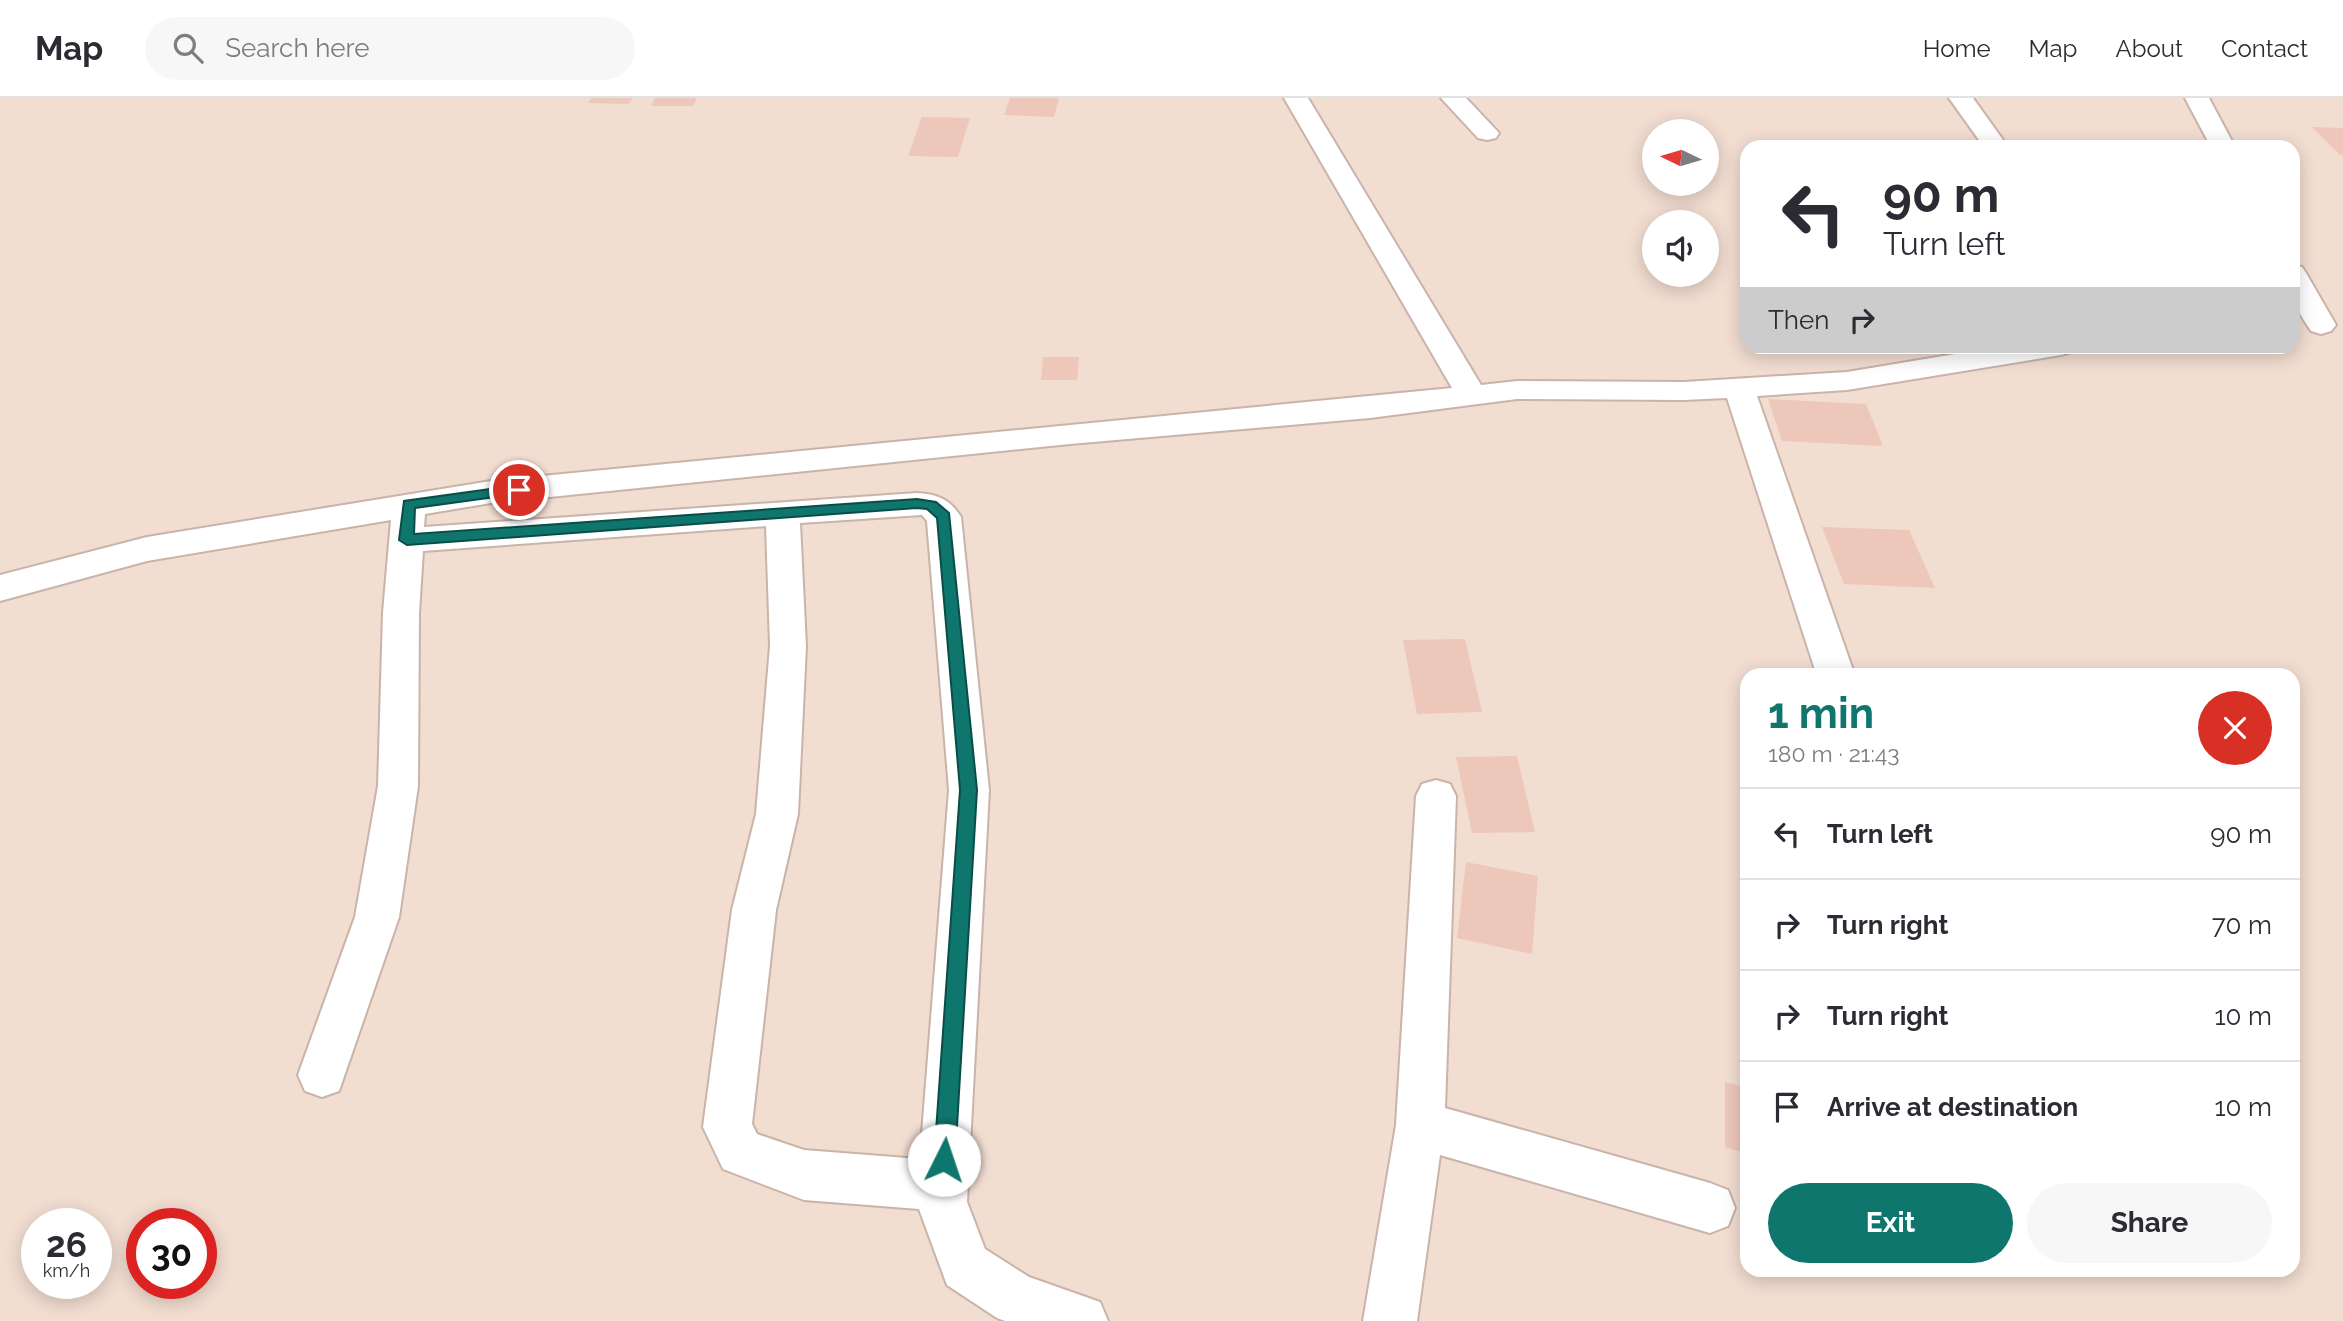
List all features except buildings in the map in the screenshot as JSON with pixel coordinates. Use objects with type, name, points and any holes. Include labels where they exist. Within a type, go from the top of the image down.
[{"type":"street","points":[[1296,98],[1472,396]]},
{"type":"street","points":[[1453,98],[1488,134]]},
{"type":"street","points":[[1961,98],[1991,140]]},
{"type":"street","points":[[2197,98],[2219,140]]},
{"type":"street","points":[[2300,288],[2319,325]]},
{"type":"street","points":[[408,522],[491,492],[1070,434],[1370,408],[1517,390],[1685,391],[1847,381],[2012,354]]},
{"type":"street","points":[[1739,388],[1833,668]]},
{"type":"street","points":[[0,588],[147,549],[408,522],[783,514],[931,505],[944,517],[969,790],[942,1202],[965,1267],[1016,1299],[1081,1321]]},
{"type":"street","points":[[783,514],[788,646],[777,814],[754,911],[727,1127],[740,1152],[804,1175],[943,1186]]},
{"type":"street","points":[[322,1075],[377,917],[390,839],[398,786],[401,613],[408,522]]},
{"type":"street","points":[[1390,1321],[1420,1125],[1436,796]]},
{"type":"street","points":[[1420,1125],[1710,1208]]},
{"type":"shaded area","points":[[0,98],[2343,98],[2343,1321],[0,1321]]},
{"type":"route","points":[[519,490],[409,505],[407,540],[917,504],[931,505],[944,517],[969,790],[944,1160]]}]
